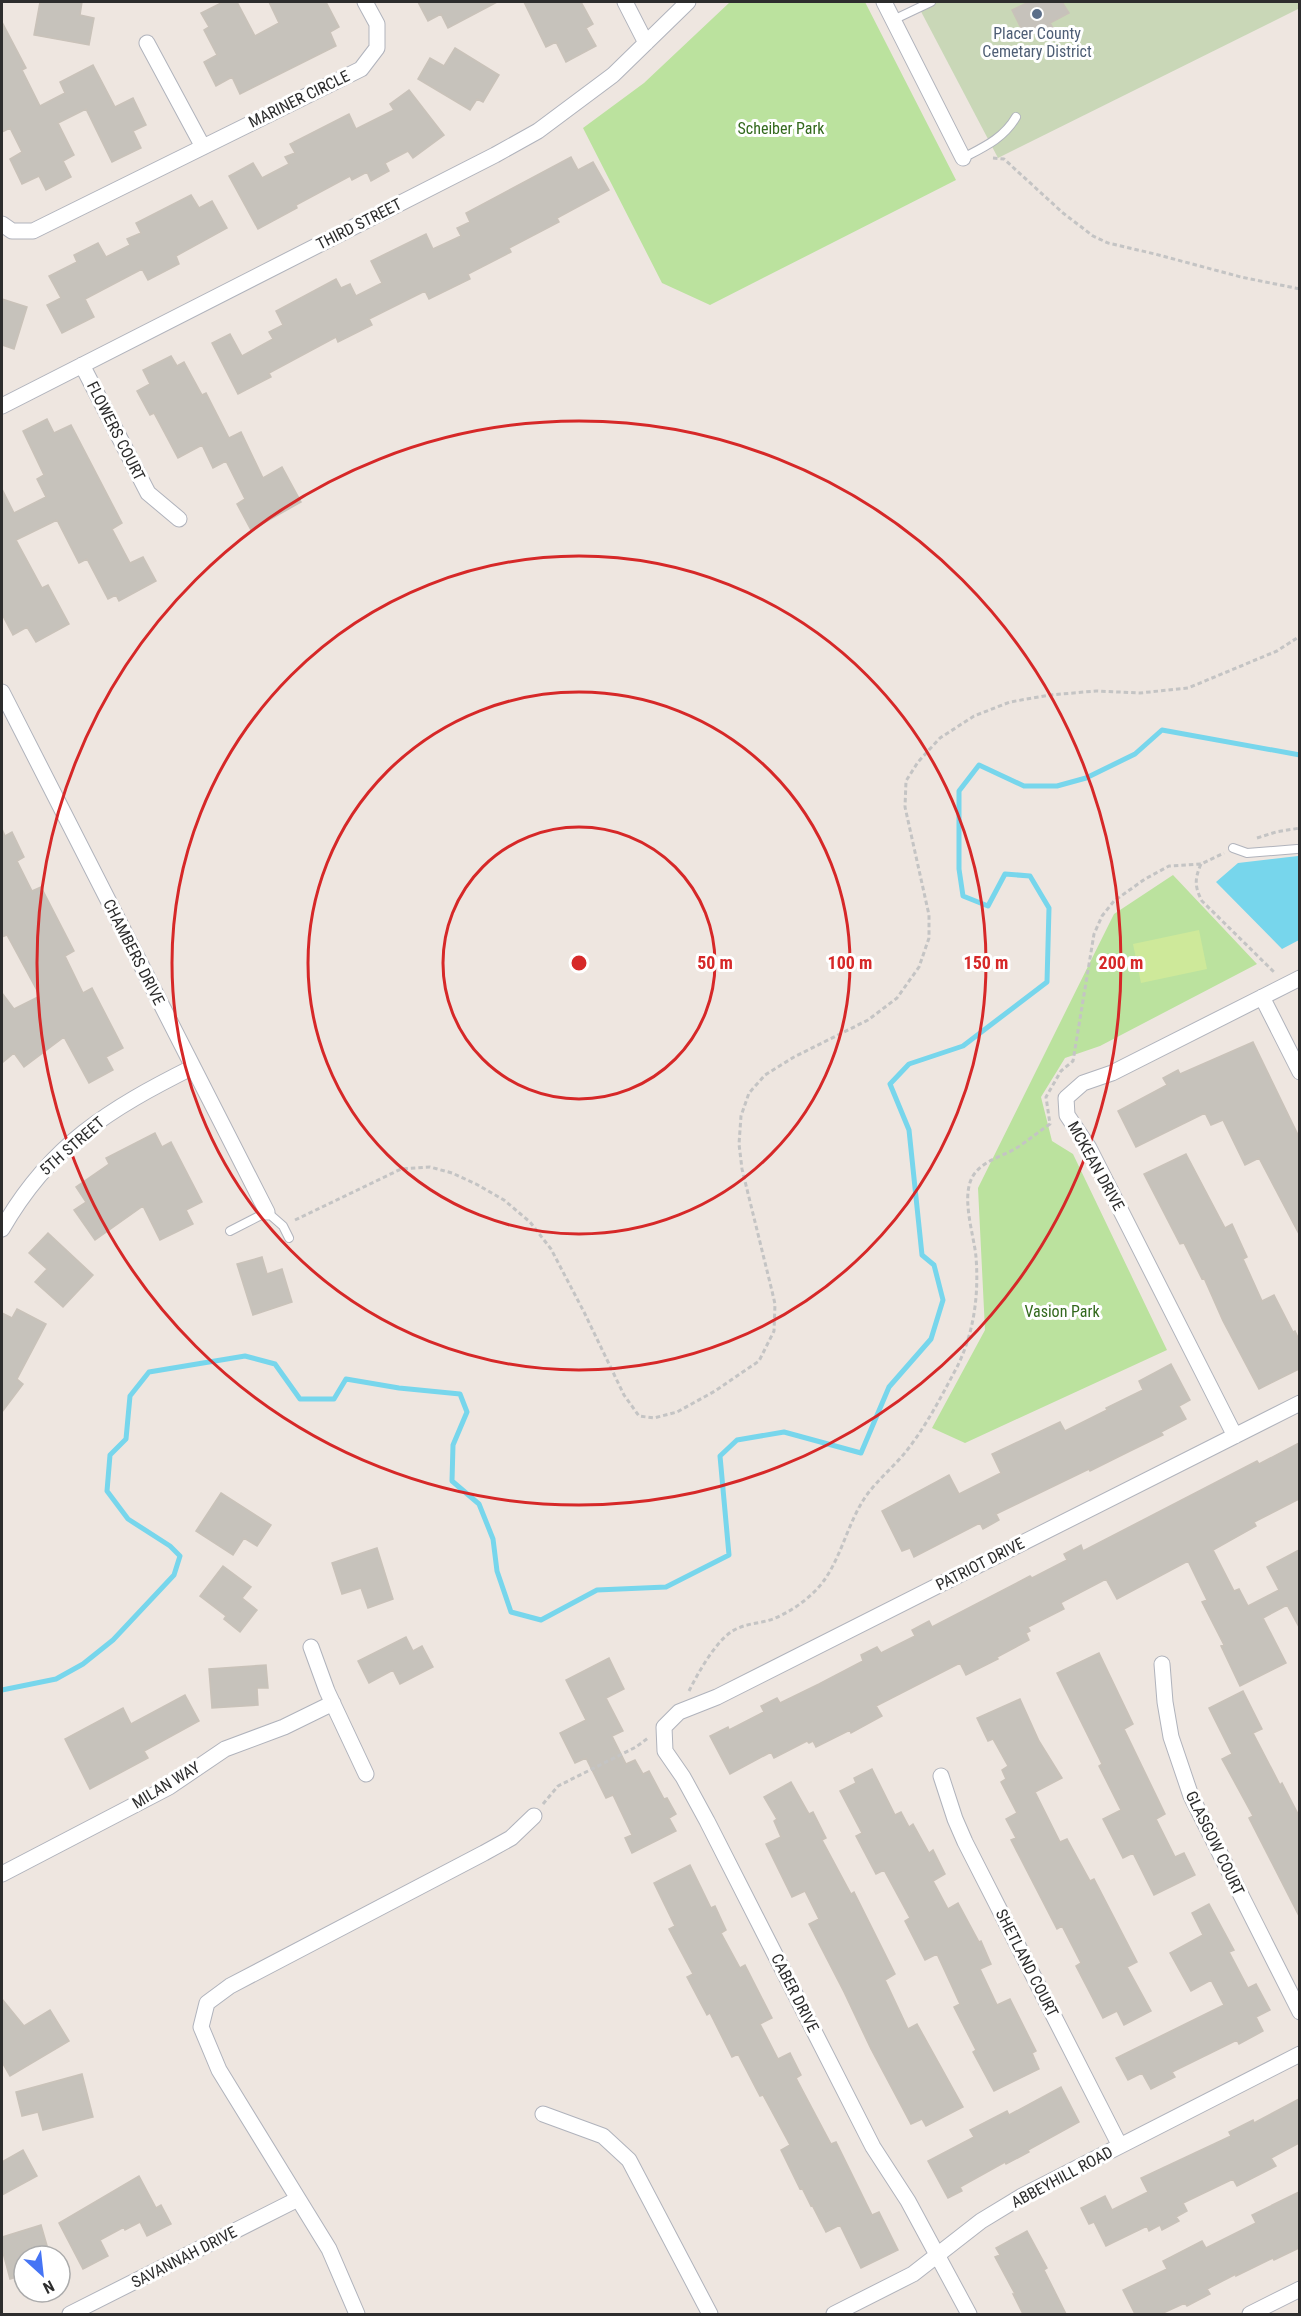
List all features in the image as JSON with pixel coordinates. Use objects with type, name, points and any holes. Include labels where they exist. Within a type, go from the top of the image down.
[{"type":"street","name":"MARINER CIRCLE","points":[[2,224],[12,231],[33,231],[360,69],[377,48],[377,24],[365,2]]},
{"type":"street","points":[[625,2],[646,43]]},
{"type":"street","name":"THIRD STREET","points":[[2,406],[538,131],[613,75],[688,2]]},
{"type":"street","points":[[884,2],[963,158]]},
{"type":"street","points":[[147,43],[203,147]]},
{"type":"street","name":"FLOWERS COURT","points":[[82,365],[148,493],[179,519]]},
{"type":"street","name":"CHAMBERS DRIVE","points":[[2,692],[267,1212]]},
{"type":"street","name":"MCKEAN DRIVE","points":[[1235,1436],[1089,1148],[1067,1115],[1066,1098],[1083,1083],[1112,1072],[1299,978]]},
{"type":"street","points":[[1262,997],[1299,1072]]},
{"type":"street","name":"5TH STREET","points":[[2,1228],[35,1178],[60,1151],[89,1127],[125,1103],[193,1066]]},
{"type":"street","name":"PATRIOT DRIVE","points":[[664,1727],[679,1712],[717,1696],[1299,1403]]},
{"type":"street","points":[[311,1647],[318,1670],[366,1774]]},
{"type":"street","name":"GLASGOW COURT","points":[[1162,1664],[1171,1737],[1191,1796],[1299,2012]]},
{"type":"street","name":"MILAN WAY","points":[[2,1874],[169,1787],[225,1749],[284,1727],[333,1703]]},
{"type":"street","name":"CABER DRIVE","points":[[664,1727],[665,1751],[683,1777],[707,1821],[873,2147],[908,2201],[969,2314]]},
{"type":"street","name":"SHETLAND COURT","points":[[941,1776],[965,1842],[1120,2146]]},
{"type":"street","points":[[357,2314],[329,2249],[219,2070],[201,2027],[207,2003],[230,1986],[511,1838],[534,1816]]},
{"type":"street","name":"ABBEYHILL ROAD","points":[[834,2314],[913,2274],[981,2221],[1022,2196],[1299,2055]]},
{"type":"street","points":[[543,2114],[603,2136],[629,2160],[710,2314]]},
{"type":"street","name":"SAVANNAH DRIVE","points":[[70,2314],[298,2199]]},
{"type":"street","points":[[1250,2314],[1299,2289]]},
{"type":"lane","points":[[894,20],[931,2]]},
{"type":"lane","points":[[963,158],[992,143],[1010,128],[1016,117]]},
{"type":"lane","points":[[1233,848],[1247,853],[1297,849]]},
{"type":"lane","points":[[230,1231],[267,1212],[284,1226],[290,1238]]},
{"type":"path","points":[[998,158],[1004,159],[1063,213],[1093,236],[1108,243],[1241,278],[1299,290]]},
{"type":"path","points":[[284,1226],[347,1193],[401,1169],[430,1167],[452,1173],[504,1200],[530,1222],[551,1249],[624,1395],[639,1416],[654,1418],[677,1412],[715,1391],[759,1361],[774,1331],[775,1304],[742,1169],[739,1144],[741,1116],[749,1092],[765,1075],[794,1057],[868,1020],[897,998],[919,967],[929,938],[929,915],[905,807],[906,781],[918,762],[940,738],[974,716],[1010,702],[1050,695],[1096,691],[1140,693],[1188,687],[1277,651],[1299,636]]},
{"type":"path","points":[[679,1712],[710,1656],[730,1633],[749,1624],[772,1619],[802,1603],[818,1587],[833,1566],[855,1515],[867,1496],[926,1424],[960,1360],[971,1333],[976,1298],[976,1257],[968,1189],[973,1175],[984,1164],[1020,1146],[1050,1124],[1046,1097],[1061,1071],[1073,1061],[1094,934],[1102,916],[1114,901],[1145,879],[1169,866],[1201,864],[1211,860]]},
{"type":"path","points":[[1201,864],[1195,879],[1196,891],[1202,901],[1273,969],[1282,987]]},
{"type":"path","points":[[534,1816],[558,1786],[636,1747],[664,1727]]},
{"type":"green space","name":"Scheiber Park","points":[[730,2],[865,2],[956,180],[710,305],[662,283],[583,128],[644,83]]},
{"type":"green space","points":[[916,2],[1299,2],[1300,8],[998,158]]},
{"type":"green space","name":"Vasion Park","points":[[1173,875],[1257,964],[1100,1046],[1065,1058],[1041,1097],[1052,1141],[1073,1154],[1167,1350],[965,1443],[932,1428],[985,1330],[978,1188],[1114,914]]},
{"type":"green space","points":[[1199,930],[1207,969],[1141,983],[1133,944]]},
{"type":"water","points":[[1299,841],[1299,940],[1282,949],[1216,882],[1238,863],[1298,856]]},
{"type":"building","points":[[40,2],[82,2],[80,15],[94,18],[89,45],[34,35]]},
{"type":"building","points":[[223,2],[237,2],[255,36],[279,23],[269,2],[326,2],[339,27],[330,32],[336,46],[240,94],[232,77],[216,86],[204,62],[217,55],[204,30],[209,27],[201,13]]},
{"type":"building","points":[[418,2],[497,2],[448,28],[441,14],[428,21]]},
{"type":"building","points":[[524,2],[581,2],[593,24],[586,28],[596,46],[566,62],[556,42],[546,47]]},
{"type":"building","points":[[1029,2],[1062,2],[1069,13],[1050,23],[1053,28],[1037,36],[1034,31],[1025,36],[1012,10]]},
{"type":"building","points":[[2,22],[26,68],[22,70],[40,106],[65,93],[60,82],[93,65],[115,107],[133,98],[146,125],[133,131],[141,148],[112,162],[86,109],[58,123],[74,155],[63,161],[71,177],[46,190],[39,176],[22,184],[10,159],[22,152],[10,128],[2,132]]},
{"type":"building","points":[[455,48],[499,75],[483,102],[477,99],[470,110],[418,79],[430,58],[444,66]]},
{"type":"building","points":[[409,90],[444,135],[413,158],[408,151],[385,163],[389,171],[371,181],[367,172],[352,180],[350,176],[296,205],[297,208],[258,229],[229,176],[253,163],[262,178],[289,164],[285,157],[295,153],[290,144],[349,114],[356,129],[394,110],[390,104]]},
{"type":"building","points":[[571,157],[578,170],[593,162],[609,190],[557,218],[559,222],[509,248],[511,252],[468,274],[470,279],[429,299],[425,291],[369,319],[372,325],[338,342],[336,337],[269,373],[271,377],[238,394],[212,343],[230,334],[242,356],[273,339],[269,332],[283,325],[276,311],[336,279],[341,288],[350,284],[356,296],[382,283],[371,261],[426,234],[433,249],[461,236],[457,228],[470,222],[466,213]]},
{"type":"building","points":[[191,195],[199,208],[212,201],[227,228],[176,256],[179,264],[148,280],[142,269],[85,299],[94,317],[62,333],[47,305],[61,298],[49,276],[77,262],[74,255],[98,243],[106,257],[130,245],[127,239],[141,233],[136,223]]},
{"type":"building","points":[[2,299],[27,307],[14,349],[2,345]]},
{"type":"building","points":[[171,356],[177,366],[184,362],[202,395],[206,393],[229,438],[241,432],[263,478],[282,467],[301,502],[251,530],[237,504],[245,499],[226,461],[213,468],[202,445],[178,458],[154,413],[150,415],[137,391],[150,384],[143,370]]},
{"type":"building","points":[[47,419],[54,433],[71,425],[122,523],[112,529],[130,563],[143,557],[156,581],[119,601],[116,595],[108,599],[87,559],[79,563],[57,520],[16,540],[42,588],[48,585],[69,624],[36,642],[27,627],[13,635],[2,614],[2,489],[14,513],[46,497],[37,479],[44,475],[23,431]]},
{"type":"building","points":[[2,829],[5,836],[12,832],[24,857],[17,861],[32,891],[41,887],[74,951],[65,956],[83,993],[92,988],[123,1048],[106,1057],[113,1070],[89,1083],[64,1037],[24,1067],[14,1053],[2,1063],[2,993],[14,1009],[40,996],[7,935],[2,937]]},
{"type":"building","points":[[1253,1042],[1299,1137],[1299,1234],[1259,1158],[1245,1165],[1223,1120],[1211,1125],[1205,1113],[1136,1147],[1118,1111],[1167,1085],[1163,1078],[1178,1070],[1180,1074]]},
{"type":"building","points":[[155,1133],[162,1147],[171,1142],[202,1202],[186,1210],[193,1224],[160,1240],[143,1206],[95,1240],[74,1210],[86,1202],[76,1187],[109,1164],[106,1158]]},
{"type":"building","points":[[1186,1154],[1225,1228],[1232,1224],[1247,1257],[1243,1259],[1262,1301],[1274,1295],[1299,1340],[1299,1369],[1259,1389],[1223,1321],[1204,1278],[1202,1279],[1184,1243],[1180,1244],[1144,1174]]},
{"type":"building","points":[[48,1233],[93,1275],[63,1307],[35,1282],[47,1269],[29,1253]]},
{"type":"building","points":[[262,1257],[267,1274],[282,1269],[292,1302],[253,1315],[237,1264]]},
{"type":"building","points":[[17,1309],[46,1324],[17,1379],[23,1384],[2,1412],[2,1313],[12,1318]]},
{"type":"building","points":[[1171,1364],[1190,1400],[1179,1406],[1186,1419],[1161,1432],[1163,1435],[996,1514],[999,1520],[983,1529],[980,1523],[914,1557],[910,1548],[902,1551],[882,1511],[949,1475],[959,1494],[1001,1473],[992,1454],[1060,1422],[1065,1431],[1107,1410],[1106,1408],[1143,1390],[1139,1381]]},
{"type":"building","points":[[1299,1443],[1299,1499],[1254,1522],[1256,1526],[1213,1550],[1234,1591],[1239,1589],[1248,1606],[1279,1590],[1267,1567],[1299,1550],[1299,1627],[1287,1605],[1263,1618],[1286,1663],[1240,1686],[1221,1646],[1224,1645],[1202,1602],[1207,1600],[1188,1561],[1117,1599],[1106,1579],[1062,1602],[1064,1609],[1028,1627],[1030,1631],[1026,1633],[1029,1640],[997,1657],[998,1659],[966,1675],[960,1663],[876,1706],[882,1716],[851,1733],[850,1730],[816,1747],[813,1741],[809,1743],[807,1741],[774,1758],[771,1752],[730,1774],[710,1736],[728,1727],[729,1730],[764,1712],[761,1706],[777,1698],[780,1703],[819,1684],[863,1661],[861,1655],[877,1647],[881,1653],[915,1636],[912,1630],[929,1621],[932,1627],[1030,1576],[1032,1578],[1067,1560],[1064,1554],[1081,1545],[1083,1551],[1257,1461],[1259,1464]]},
{"type":"building","points":[[221,1493],[271,1525],[257,1546],[244,1538],[233,1555],[196,1531]]},
{"type":"building","points":[[377,1548],[393,1599],[368,1608],[361,1588],[342,1594],[332,1563]]},
{"type":"building","points":[[223,1566],[251,1587],[242,1598],[257,1610],[240,1632],[224,1619],[226,1616],[200,1596]]},
{"type":"building","points":[[406,1637],[413,1651],[422,1646],[433,1667],[400,1684],[393,1670],[369,1683],[358,1661]]},
{"type":"building","points":[[1099,1653],[1133,1724],[1124,1729],[1165,1814],[1156,1819],[1175,1857],[1184,1853],[1195,1875],[1154,1895],[1133,1853],[1123,1858],[1103,1819],[1121,1810],[1099,1766],[1102,1764],[1057,1673]]},
{"type":"building","points":[[609,1658],[624,1689],[606,1698],[623,1731],[612,1736],[626,1764],[635,1760],[643,1774],[649,1771],[664,1799],[667,1798],[676,1814],[669,1818],[676,1831],[632,1853],[625,1838],[632,1835],[613,1795],[606,1798],[586,1758],[575,1763],[560,1733],[586,1720],[566,1680]]},
{"type":"building","points":[[266,1665],[268,1688],[257,1688],[258,1705],[212,1708],[209,1669]]},
{"type":"building","points":[[1243,1691],[1262,1729],[1253,1733],[1299,1816],[1299,1916],[1249,1818],[1253,1816],[1222,1759],[1232,1754],[1209,1708]]},
{"type":"building","points":[[185,1695],[199,1721],[144,1751],[148,1758],[90,1789],[65,1739],[123,1708],[131,1724]]},
{"type":"building","points":[[1020,1699],[1039,1741],[1062,1778],[1035,1792],[1060,1842],[1067,1839],[1090,1881],[1094,1879],[1137,1962],[1127,1967],[1151,2011],[1124,2025],[1117,2011],[1103,2018],[1076,1966],[1081,1963],[1062,1926],[1057,1929],[1011,1840],[1016,1838],[1006,1819],[1017,1813],[1001,1782],[1006,1779],[1002,1770],[1008,1766],[993,1739],[988,1741],[977,1718]]},
{"type":"building","points":[[872,1769],[895,1815],[901,1812],[909,1827],[913,1824],[929,1853],[933,1850],[945,1874],[933,1881],[948,1909],[958,1903],[979,1942],[981,1941],[991,1964],[980,1969],[997,2005],[1010,1999],[1036,2051],[1032,2053],[1039,2069],[994,2091],[973,2052],[976,2050],[954,2007],[960,2004],[937,1954],[925,1960],[905,1921],[910,1918],[884,1870],[876,1874],[856,1836],[862,1833],[840,1791],[856,1783],[854,1778]]},
{"type":"building","points":[[791,1782],[809,1814],[813,1812],[826,1838],[822,1840],[851,1894],[854,1892],[895,1974],[885,1980],[908,2029],[917,2024],[963,2107],[926,2126],[922,2119],[911,2124],[809,1924],[819,1919],[805,1891],[792,1897],[766,1844],[781,1837],[774,1821],[777,1819],[764,1797]]},
{"type":"building","points":[[690,1865],[711,1908],[715,1906],[726,1930],[721,1933],[740,1968],[745,1965],[772,2018],[760,2024],[778,2059],[790,2053],[801,2075],[796,2078],[831,2144],[836,2142],[872,2215],[879,2212],[898,2250],[861,2268],[840,2225],[826,2232],[802,2188],[800,2189],[781,2150],[790,2145],[738,2054],[732,2057],[710,2013],[707,2015],[687,1977],[693,1974],[669,1929],[675,1926],[654,1883]]},
{"type":"building","points":[[1209,1904],[1234,1950],[1229,1952],[1248,1988],[1256,1984],[1270,2010],[1256,2017],[1263,2031],[1239,2044],[1237,2040],[1172,2072],[1175,2077],[1151,2089],[1142,2073],[1128,2080],[1116,2058],[1224,2005],[1211,1980],[1191,1991],[1170,1953],[1203,1935],[1192,1913]]},
{"type":"building","points":[[2,1999],[24,2026],[50,2010],[69,2041],[10,2076],[2,2062]]},
{"type":"building","points":[[82,2074],[93,2117],[43,2130],[38,2112],[22,2116],[16,2092]]},
{"type":"building","points":[[1061,2087],[1079,2122],[1028,2150],[1029,2152],[1006,2164],[1005,2162],[960,2187],[962,2191],[948,2198],[928,2161],[974,2137],[970,2130],[1007,2111],[1009,2115]]},
{"type":"building","points":[[1299,2099],[1299,2143],[1271,2158],[1276,2166],[1237,2186],[1233,2179],[1183,2203],[1187,2211],[1176,2217],[1179,2221],[1162,2230],[1160,2225],[1149,2231],[1147,2226],[1106,2246],[1094,2222],[1089,2224],[1081,2208],[1105,2196],[1112,2210],[1148,2192],[1141,2178],[1231,2136],[1229,2132],[1253,2120],[1254,2123]]},
{"type":"building","points":[[23,2150],[37,2176],[2,2195],[2,2162]]},
{"type":"building","points":[[139,2176],[156,2208],[161,2205],[171,2224],[147,2236],[140,2222],[125,2230],[124,2227],[100,2240],[108,2256],[83,2269],[72,2244],[59,2223]]},
{"type":"building","points":[[1299,2192],[1299,2248],[1236,2276],[1236,2274],[1207,2289],[1210,2294],[1187,2306],[1185,2303],[1161,2314],[1135,2314],[1123,2290],[1167,2269],[1163,2261],[1202,2241],[1206,2248],[1256,2223],[1252,2215]]},
{"type":"building","points":[[41,2225],[47,2244],[12,2244],[12,2278],[10,2279],[2,2249],[2,2237]]},
{"type":"building","points":[[1027,2231],[1047,2268],[1044,2270],[1066,2314],[1023,2314],[995,2257],[1000,2255],[996,2248]]},
{"type":"waterway","points":[[2,1690],[56,1679],[83,1664],[113,1640],[174,1575],[180,1556],[170,1546],[128,1519],[107,1491],[110,1455],[126,1439],[130,1396],[149,1372],[245,1356],[275,1364],[300,1399],[334,1399],[346,1379],[399,1388],[460,1394],[467,1412],[453,1445],[452,1481],[479,1504],[493,1539],[497,1571],[511,1612],[541,1620],[597,1590],[666,1587],[729,1555],[720,1456],[737,1440],[784,1432],[861,1453],[889,1387],[931,1339],[943,1300],[934,1265],[922,1255],[909,1130],[890,1084],[909,1064],[963,1046],[1047,982],[1049,908],[1030,876],[1005,874],[988,906],[963,896],[959,869],[959,791],[979,765],[1024,786],[1057,786],[1086,778],[1135,754],[1162,730],[1300,755]]},
{"type":"place","name":"Placer County Cemetary District","points":[[1037,14]]}]
